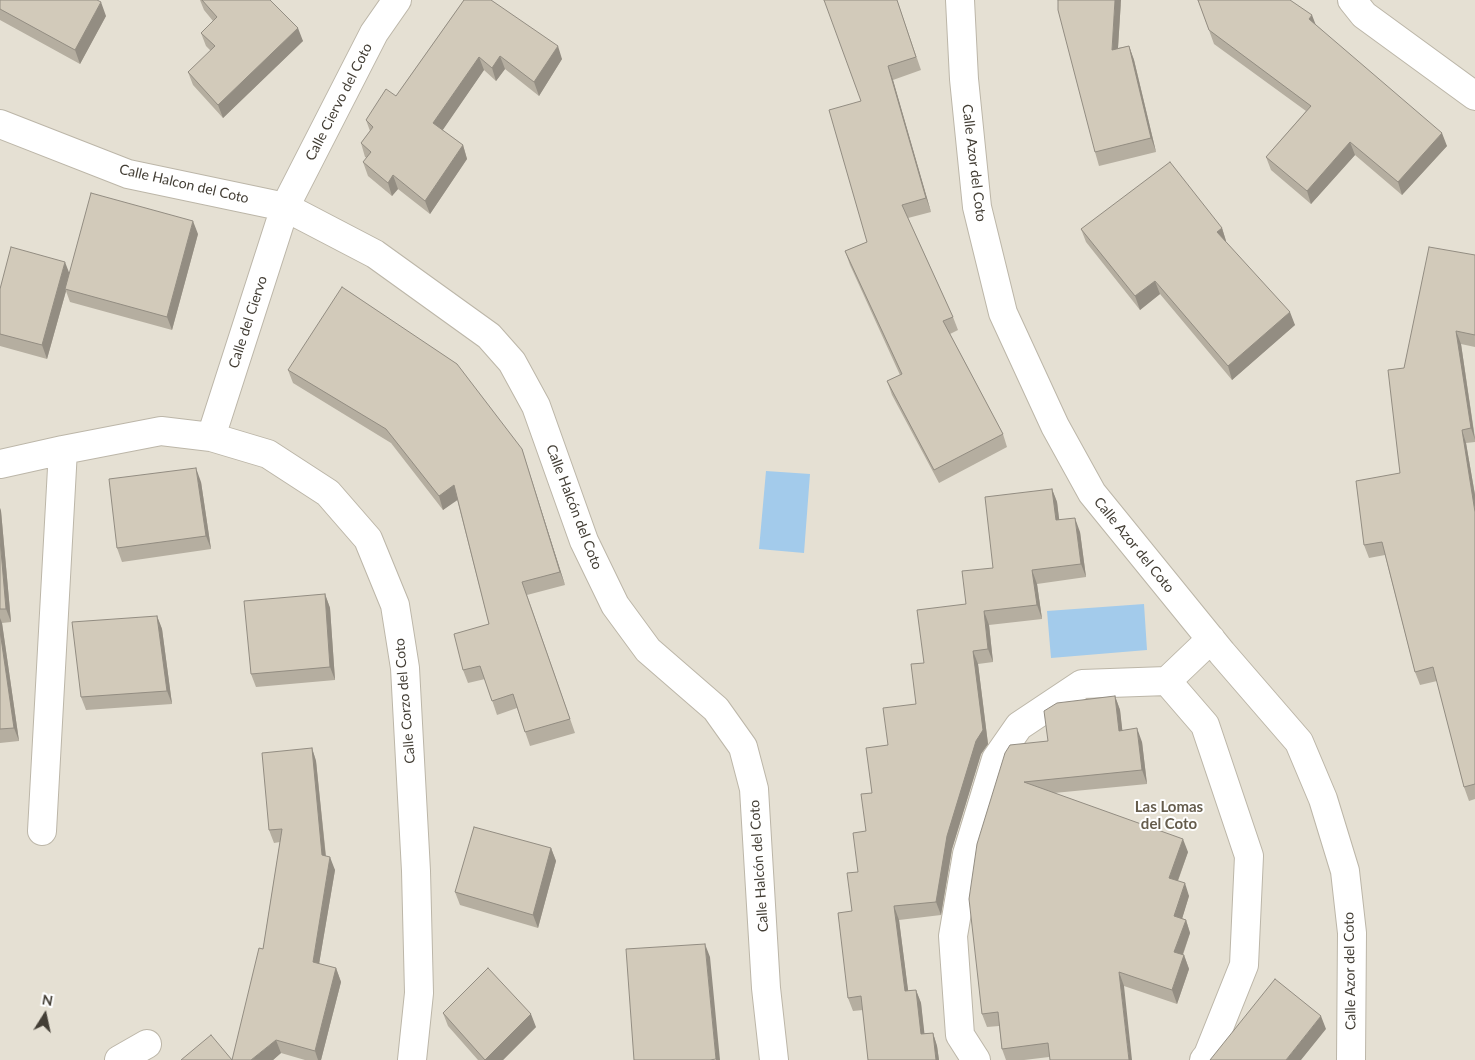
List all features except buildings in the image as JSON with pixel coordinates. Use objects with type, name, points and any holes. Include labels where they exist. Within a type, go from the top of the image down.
[{"type":"street","name":"Calle Ciervo del Coto","points":[[285,207],[374,33],[397,0]]},
{"type":"street","name":"Calle Azor del Coto","points":[[960,0],[964,79],[978,206],[1003,313],[1055,426],[1092,493],[1211,639],[1299,742],[1323,799],[1345,871],[1352,933],[1351,1060]]},
{"type":"street","points":[[1352,0],[1364,15],[1475,96]]},
{"type":"street","name":"Calle Halcon del Coto","points":[[0,124],[128,174],[285,207]]},
{"type":"street","name":"Calle del Ciervo","points":[[211,437],[285,207]]},
{"type":"street","name":"Calle Halcón del Coto","points":[[285,207],[375,254],[489,336],[512,362],[536,406],[584,541],[615,605],[648,650],[716,709],[743,747],[754,790],[766,988],[774,1060]]},
{"type":"street","name":"Calle Corzo del Coto","points":[[0,464],[161,431],[211,437],[268,454],[328,493],[368,539],[395,605],[405,668],[416,881],[419,993],[412,1060]]},
{"type":"street","points":[[42,831],[63,450]]},
{"type":"street","points":[[976,1060],[960,1035],[953,936],[967,854],[996,758],[1019,726],[1082,684],[1167,682],[1211,639]]},
{"type":"street","points":[[1167,682],[1205,725],[1248,856],[1244,965],[1208,1055],[1204,1060]]},
{"type":"street","points":[[119,1060],[147,1044]]},
{"type":"shaded area","points":[[0,0],[1475,0],[1475,1060],[0,1060]]},
{"type":"water","points":[[766,471],[810,474],[804,553],[759,549]]},
{"type":"water","points":[[1144,604],[1147,650],[1051,658],[1047,611]]},
{"type":"district","name":"Las Lomas del Coto","points":[[1169,816]]}]
